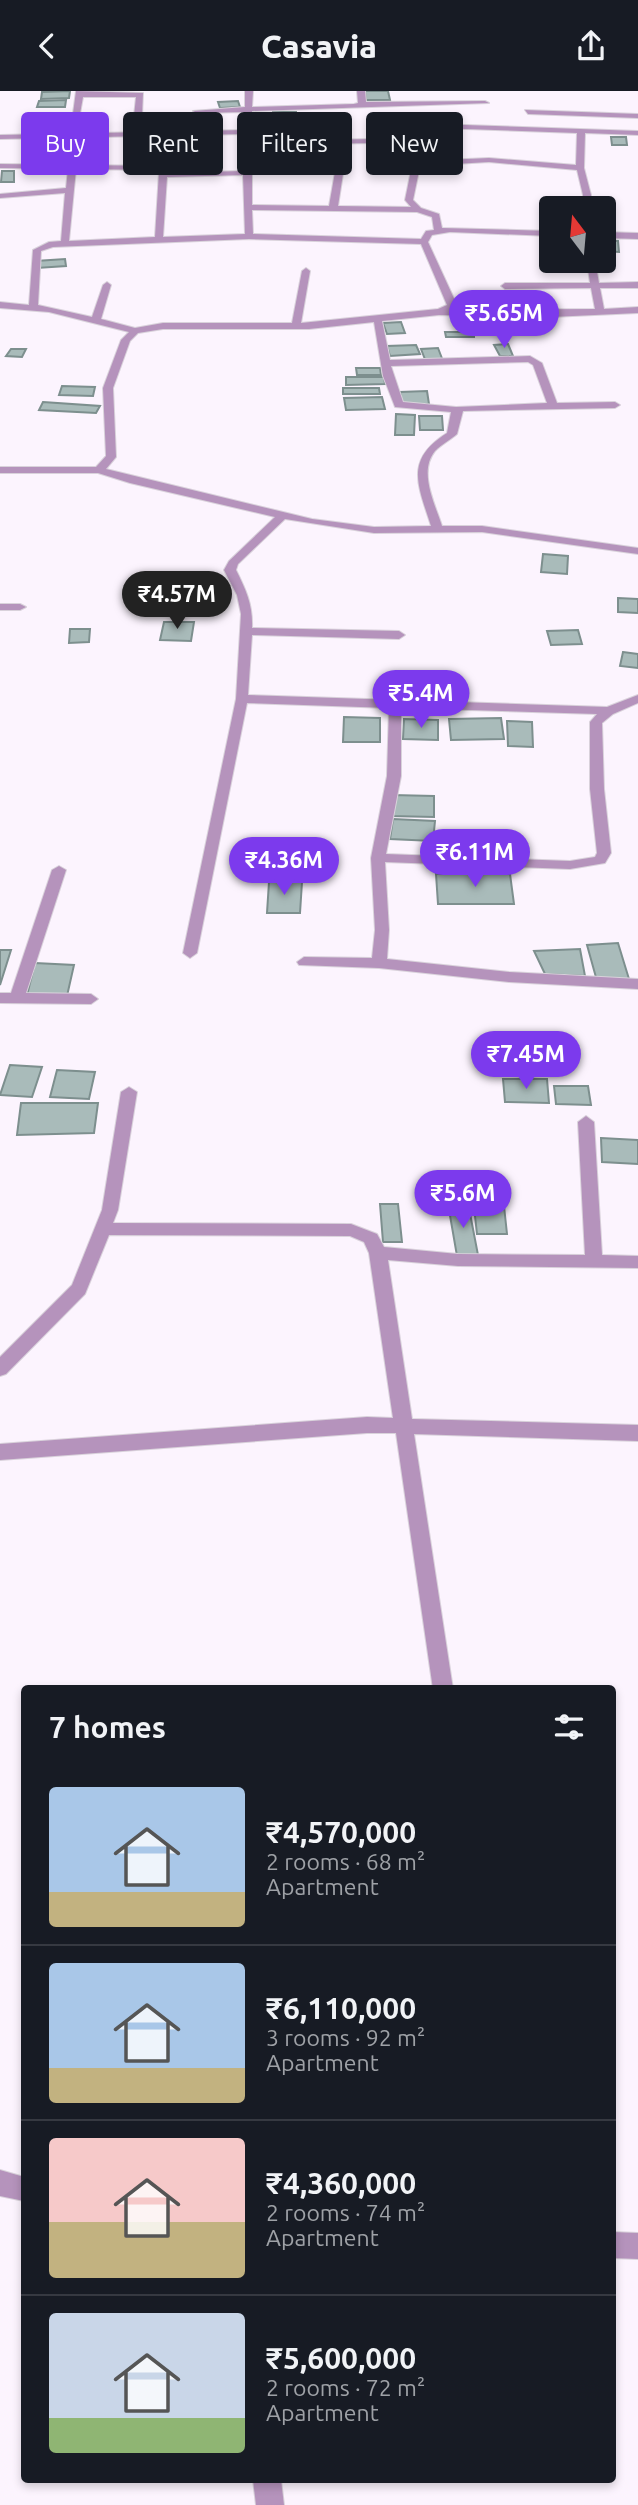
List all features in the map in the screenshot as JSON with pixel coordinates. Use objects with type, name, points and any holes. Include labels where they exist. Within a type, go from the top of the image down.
[{"type":"street","points":[[249,91],[249,110]]},
{"type":"street","points":[[361,91],[362,104]]},
{"type":"street","points":[[76,112],[80,93],[140,95],[138,112]]},
{"type":"street","points":[[437,112],[439,102]]},
{"type":"street","points":[[197,111],[362,104],[485,103]]},
{"type":"street","points":[[528,112],[638,116]]},
{"type":"street","points":[[463,126],[638,133]]},
{"type":"street","points":[[581,131],[580,167],[587,196]]},
{"type":"street","points":[[0,137],[237,132]]},
{"type":"street","points":[[463,162],[508,160],[580,167]]},
{"type":"street","points":[[0,166],[21,166]]},
{"type":"street","points":[[65,243],[71,175]]},
{"type":"street","points":[[159,238],[163,175]]},
{"type":"street","points":[[247,175],[249,236]]},
{"type":"street","points":[[333,209],[339,175]]},
{"type":"street","points":[[414,175],[409,200],[418,210]]},
{"type":"street","points":[[0,195],[70,190]]},
{"type":"street","points":[[248,207],[418,210],[436,216],[438,231]]},
{"type":"street","points":[[424,242],[429,233],[438,231],[539,233]]},
{"type":"street","points":[[616,235],[638,236]]},
{"type":"street","points":[[33,308],[37,250],[42,246],[159,238],[249,236],[424,242]]},
{"type":"street","points":[[0,305],[33,308],[96,320],[135,331],[163,326],[296,326],[378,321],[439,312],[452,305],[424,242]]},
{"type":"street","points":[[296,326],[306,271]]},
{"type":"street","points":[[593,273],[600,312]]},
{"type":"street","points":[[96,320],[107,285]]},
{"type":"street","points":[[505,286],[638,285]]},
{"type":"street","points":[[439,312],[638,310]]},
{"type":"street","points":[[378,321],[385,363],[399,405],[458,410],[465,407],[615,405]]},
{"type":"street","points":[[99,470],[111,457],[108,388],[126,340],[135,331]]},
{"type":"street","points":[[385,363],[530,359],[537,363],[554,406]]},
{"type":"street","points":[[437,528],[421,474],[421,463],[425,454],[438,441],[452,434],[458,410]]},
{"type":"street","points":[[0,470],[99,470],[130,480],[283,515],[374,530],[495,530],[638,551]]},
{"type":"street","points":[[190,953],[242,699],[247,614],[243,595],[230,569],[283,515]]},
{"type":"street","points":[[0,607],[20,607]]},
{"type":"street","points":[[245,631],[399,635]]},
{"type":"street","points":[[242,699],[609,711]]},
{"type":"street","points":[[378,858],[570,865],[600,860],[604,853],[596,722],[609,711],[638,699]]},
{"type":"street","points":[[379,963],[382,930],[378,858],[394,776],[395,704]]},
{"type":"street","points":[[17,998],[59,870]]},
{"type":"street","points":[[304,962],[379,963],[509,977],[638,984]]},
{"type":"street","points":[[0,998],[91,999]]},
{"type":"street","points":[[0,1369],[79,1289],[110,1210],[129,1092]]},
{"type":"street","points":[[586,1122],[594,1262]]},
{"type":"street","points":[[103,1229],[351,1230],[371,1238],[378,1253],[442,1685]]},
{"type":"street","points":[[378,1253],[458,1260],[638,1262]]},
{"type":"street","points":[[0,1452],[353,1426],[638,1433]]},
{"type":"street","points":[[0,2183],[21,2188]]},
{"type":"street","points":[[616,2245],[638,2246]]},
{"type":"street","points":[[267,2483],[271,2505]]},
{"type":"building","points":[[70,91],[69,98],[41,99],[42,92]]},
{"type":"building","points":[[365,91],[388,91],[390,100],[366,100]]},
{"type":"building","points":[[66,100],[65,107],[37,107],[39,101]]},
{"type":"building","points":[[238,101],[240,107],[220,108],[218,102]]},
{"type":"building","points":[[611,137],[626,137],[627,145],[612,145]]},
{"type":"building","points":[[2,171],[14,171],[14,182],[1,182]]},
{"type":"building","points":[[65,259],[66,266],[37,268],[36,261]]},
{"type":"building","points":[[401,322],[405,333],[387,334],[383,323]]},
{"type":"building","points":[[463,322],[493,322],[494,330],[463,329]]},
{"type":"building","points":[[445,332],[474,332],[474,337],[446,337]]},
{"type":"building","points":[[508,344],[513,356],[500,356],[494,345]]},
{"type":"building","points":[[416,345],[420,354],[390,356],[387,346]]},
{"type":"building","points":[[438,348],[443,361],[426,362],[421,349]]},
{"type":"building","points":[[11,349],[26,349],[22,357],[6,356]]},
{"type":"building","points":[[356,368],[380,368],[381,375],[357,375]]},
{"type":"building","points":[[346,377],[384,377],[385,384],[346,385]]},
{"type":"building","points":[[62,386],[95,387],[93,396],[59,395]]},
{"type":"building","points":[[343,388],[379,388],[380,394],[343,394]]},
{"type":"building","points":[[427,391],[429,404],[402,405],[400,392]]},
{"type":"building","points":[[382,397],[385,409],[346,410],[344,398]]},
{"type":"building","points":[[43,402],[100,406],[96,413],[39,410]]},
{"type":"building","points":[[396,414],[415,415],[414,435],[395,435]]},
{"type":"building","points":[[419,416],[442,416],[443,430],[420,430]]},
{"type":"building","points":[[543,554],[568,556],[567,574],[541,572]]},
{"type":"building","points":[[618,598],[638,599],[638,613],[618,612]]},
{"type":"building","points":[[164,622],[194,622],[191,641],[160,640]]},
{"type":"building","points":[[70,629],[90,629],[89,642],[69,643]]},
{"type":"building","points":[[578,630],[582,644],[551,645],[547,631]]},
{"type":"building","points":[[623,652],[638,654],[638,668],[620,666]]},
{"type":"building","points":[[409,683],[439,683],[443,703],[412,703]]},
{"type":"building","points":[[344,717],[380,718],[380,742],[343,742]]},
{"type":"building","points":[[501,718],[504,739],[451,740],[449,719]]},
{"type":"building","points":[[404,719],[438,720],[438,740],[403,739]]},
{"type":"building","points":[[507,721],[532,722],[533,747],[508,746]]},
{"type":"building","points":[[392,795],[434,796],[434,817],[389,816]]},
{"type":"building","points":[[393,819],[435,821],[433,841],[390,839]]},
{"type":"building","points":[[436,874],[510,874],[514,904],[438,904]]},
{"type":"building","points":[[269,882],[302,882],[300,913],[267,913]]},
{"type":"building","points":[[618,943],[629,979],[597,981],[587,945]]},
{"type":"building","points":[[580,949],[585,976],[545,974],[534,951]]},
{"type":"building","points":[[0,950],[11,950],[0,985]]},
{"type":"building","points":[[35,963],[74,965],[67,996],[27,995]]},
{"type":"building","points":[[10,1065],[42,1067],[32,1097],[0,1095]]},
{"type":"building","points":[[57,1070],[95,1072],[89,1099],[50,1097]]},
{"type":"building","points":[[503,1079],[547,1079],[549,1103],[505,1102]]},
{"type":"building","points":[[554,1086],[588,1086],[591,1105],[556,1104]]},
{"type":"building","points":[[21,1103],[98,1103],[94,1133],[17,1135]]},
{"type":"building","points":[[601,1138],[638,1140],[638,1164],[602,1162]]},
{"type":"building","points":[[468,1203],[478,1255],[457,1256],[448,1204]]},
{"type":"building","points":[[380,1204],[398,1204],[402,1242],[383,1242]]},
{"type":"building","points":[[504,1206],[507,1234],[477,1234],[474,1207]]}]
